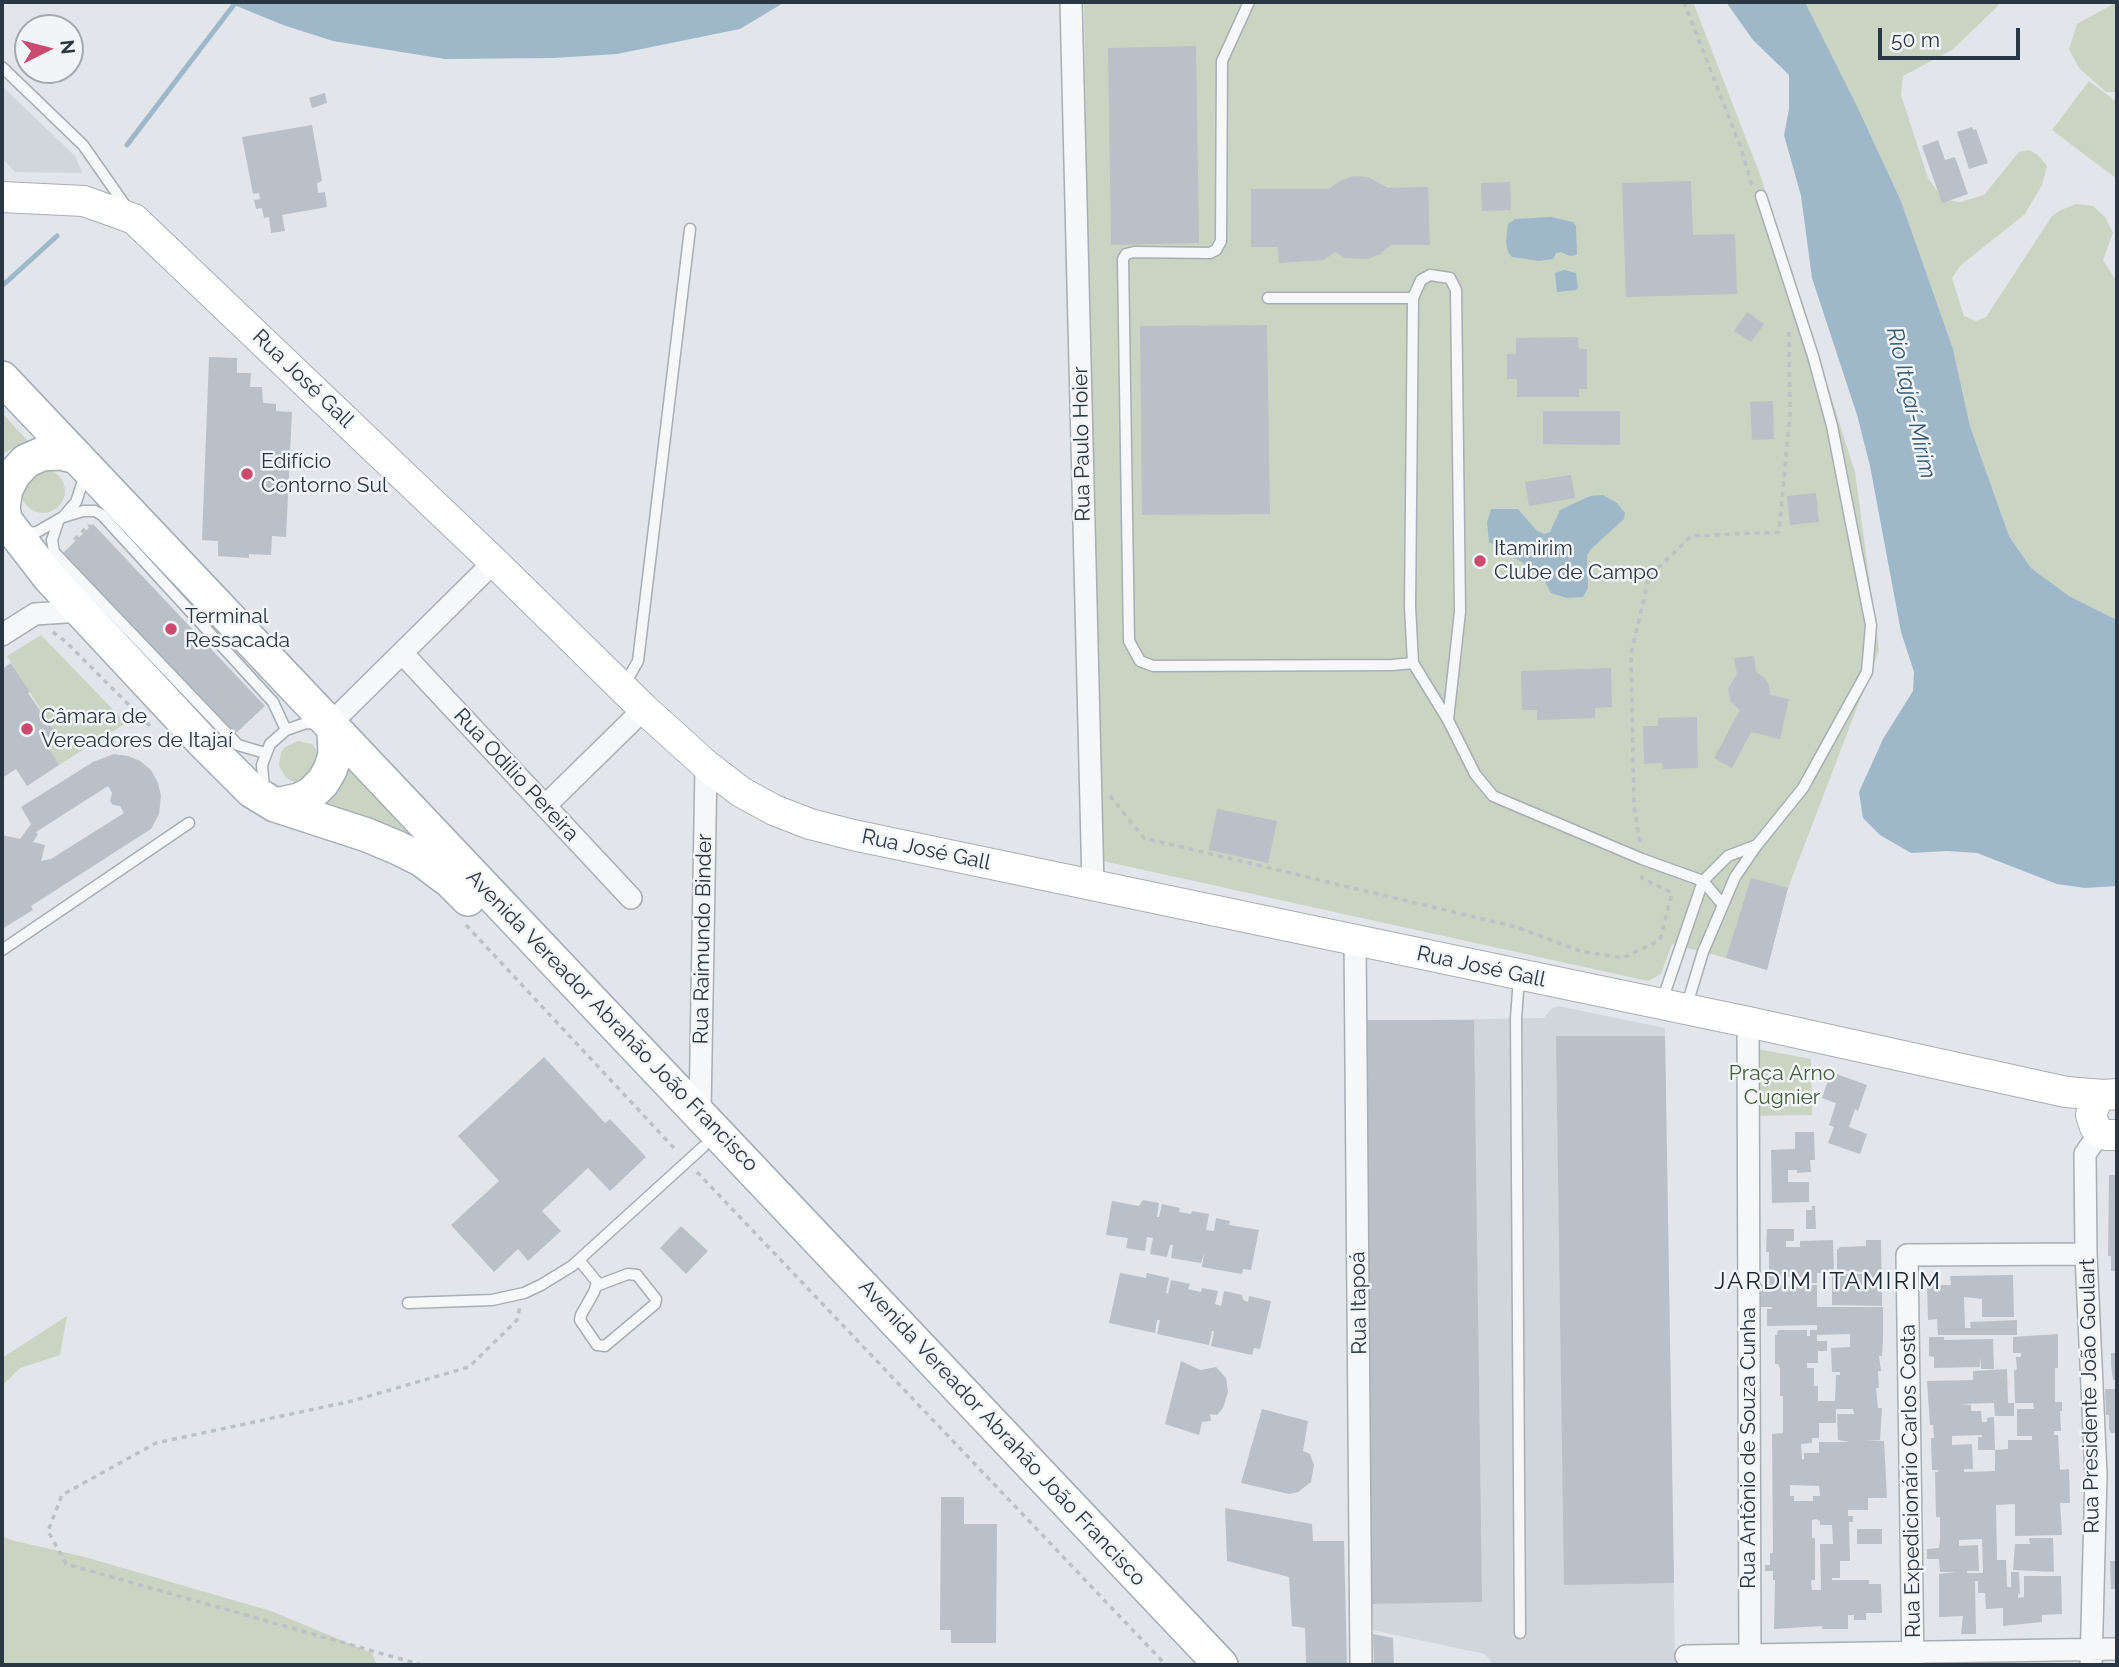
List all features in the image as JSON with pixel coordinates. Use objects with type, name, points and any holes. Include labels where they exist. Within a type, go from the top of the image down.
[{"type":"main road","name":"Rua José Gall","points":[[2,197],[84,201],[134,219],[644,709],[706,765],[741,792],[774,810],[810,824],[1093,886],[2023,1081],[2066,1092],[2106,1114]]},
{"type":"main road","name":"Avenida Vereador Abrahão João Francisco","points":[[2,378],[1221,1665]]},
{"type":"main road","points":[[7,524],[3,507],[6,489],[14,474],[26,461],[42,454],[60,453],[80,461]]},
{"type":"main road","name":"Avenida Vereador Abrahão João Francisco","points":[[7,524],[49,578],[238,779],[272,803],[368,835],[398,848],[422,860],[450,881],[690,1154],[1197,1665]]},
{"type":"main road","points":[[272,803],[299,800],[312,793],[323,782],[335,755],[331,728]]},
{"type":"street","name":"Rua Paulo Hoier","points":[[1071,2],[1093,886]]},
{"type":"street","points":[[331,728],[494,562]]},
{"type":"street","points":[[41,621],[49,578]]},
{"type":"street","points":[[2,635],[81,611]]},
{"type":"street","name":"Rua Odílio Pereira","points":[[402,653],[631,898]]},
{"type":"street","points":[[545,806],[644,709]]},
{"type":"street","name":"Rua Raimundo Binder","points":[[700,1114],[706,765]]},
{"type":"street","name":"Rua Itapoá","points":[[1355,940],[1361,1665]]},
{"type":"street","name":"Rua Antônio de Souza Cunha","points":[[1748,1022],[1750,1660]]},
{"type":"street","name":"Rua Presidente João Goulart","points":[[2090,1657],[2096,1475],[2086,1254],[2085,1154],[2106,1114]]},
{"type":"street","name":"Rua Expedicionário Carlos Costa","points":[[1913,1659],[1907,1255],[2086,1254]]},
{"type":"street","points":[[2096,1475],[2117,1474]]},
{"type":"street","points":[[1686,1656],[1750,1660],[2090,1657],[2117,1649]]},
{"type":"lane","points":[[1249,2],[1222,61],[1221,241],[1216,250],[1210,253],[1134,252],[1126,254],[1123,260],[1129,641],[1140,661],[1153,666],[1413,663]]},
{"type":"lane","points":[[2,67],[83,145],[134,219]]},
{"type":"lane","points":[[1673,1007],[1703,951],[1735,877],[1803,788],[1867,672],[1871,625],[1832,426],[1813,356],[1761,195]]},
{"type":"lane","points":[[619,685],[630,675],[638,661],[690,229]]},
{"type":"lane","points":[[1448,720],[1460,612],[1456,290],[1450,278],[1430,275],[1420,280],[1413,298],[1410,607],[1413,663],[1448,720],[1475,774],[1493,796],[1642,859],[1703,881],[1723,905]]},
{"type":"lane","points":[[1268,298],[1413,298]]},
{"type":"lane","points":[[80,461],[82,484],[76,502],[61,519],[52,540],[54,552],[238,745],[265,753]]},
{"type":"lane","points":[[7,524],[37,532],[83,511],[95,511],[102,515],[273,702],[286,730]]},
{"type":"lane","points":[[272,803],[261,777],[265,753],[270,744],[286,730],[306,723],[331,728]]},
{"type":"lane","points":[[2,950],[190,823]]},
{"type":"lane","points":[[1673,1007],[1703,881],[1728,856],[1757,845]]},
{"type":"lane","points":[[1520,975],[1516,1018],[1520,1633]]},
{"type":"lane","points":[[408,1303],[492,1300],[524,1293],[557,1276],[579,1260],[690,1154]]},
{"type":"lane","points":[[579,1260],[597,1282],[580,1320],[597,1345],[605,1346],[655,1304],[656,1299],[637,1275],[628,1274],[596,1286]]},
{"type":"path","points":[[1684,2],[1741,148],[1752,186]]},
{"type":"path","points":[[1105,790],[1144,838],[1516,927],[1580,951],[1623,958],[1660,940],[1672,894],[1642,878],[1642,859],[1634,807],[1631,654],[1649,577],[1691,536],[1779,532],[1790,414],[1789,320]]},
{"type":"path","points":[[89,525],[250,695],[235,710],[74,540],[89,525]]},
{"type":"path","points":[[41,621],[66,642],[156,731]]},
{"type":"path","points":[[458,916],[592,1062],[690,1154],[1166,1665]]},
{"type":"path","points":[[592,1062],[598,1057]]},
{"type":"path","points":[[422,1665],[66,1564],[48,1531],[62,1495],[156,1443],[352,1401],[469,1367],[517,1320],[524,1293]]},
{"type":"shaded area","points":[[2,86],[75,156],[82,173],[15,172],[2,158]]},
{"type":"shaded area","points":[[1558,1006],[1665,1028],[1675,1665],[1494,1665],[1485,1654],[1372,1630],[1364,1021],[1544,1018],[1551,1009]]},
{"type":"green space","name":"Itamirim Clube de Campo","points":[[1084,2],[1693,2],[1761,177],[1855,472],[1879,650],[1788,888],[1767,970],[1672,944],[1661,974],[1648,981],[1103,861],[1098,853]]},
{"type":"green space","points":[[1805,2],[1999,2],[1952,50],[1903,76],[1901,95],[1928,178],[1943,199],[1960,202],[1984,195],[2019,152],[2029,150],[2038,155],[2047,166],[2042,185],[2025,214],[1961,265],[1952,278],[1964,316],[1976,321],[1986,317],[2052,216],[2061,210],[2076,204],[2093,206],[2105,217],[2113,233],[2103,260],[2117,282],[2117,620],[2069,596],[2031,568],[2009,536],[1970,426],[1953,349],[1901,201]]},
{"type":"green space","points":[[2117,2],[2117,92],[2106,92],[2079,68],[2069,49],[2077,24]]},
{"type":"green space","points":[[2089,81],[2117,102],[2117,179],[2052,130]]},
{"type":"green space","points":[[2,413],[28,441],[2,454]]},
{"type":"green space","points":[[43,469],[58,476],[65,491],[58,506],[43,513],[28,506],[21,491],[28,476]]},
{"type":"green space","points":[[41,635],[126,723],[59,765],[49,748],[60,740],[7,656]]},
{"type":"green space","points":[[298,741],[312,744],[320,755],[321,762],[298,784],[286,778],[279,766],[281,752]]},
{"type":"green space","points":[[348,754],[443,858],[412,836],[384,823],[321,807]]},
{"type":"green space","name":"Praça Arno Cugnier","points":[[1752,1048],[1811,1059],[1812,1115],[1754,1116]]},
{"type":"green space","points":[[67,1316],[60,1355],[20,1368],[2,1386],[2,1358]]},
{"type":"green space","points":[[2,1536],[271,1611],[372,1653],[377,1665],[2,1665]]},
{"type":"water","points":[[227,2],[785,2],[740,29],[617,54],[554,58],[445,59],[333,41],[283,25]]},
{"type":"water","name":"Rio Itajaí-Mirim","points":[[1726,2],[1805,2],[1901,201],[1953,349],[1970,426],[2009,536],[2031,568],[2069,596],[2117,620],[2117,886],[2085,888],[2057,884],[1977,853],[1911,853],[1880,835],[1863,818],[1859,792],[1883,739],[1913,691],[1914,672],[1901,632],[1870,466],[1857,415],[1812,278],[1801,196],[1784,135],[1789,109],[1789,75],[1753,40]]},
{"type":"water","points":[[1551,217],[1573,222],[1576,226],[1577,255],[1570,256],[1561,252],[1556,253],[1553,259],[1539,261],[1512,257],[1506,241],[1508,224],[1515,219]]},
{"type":"water","points":[[1564,270],[1576,273],[1576,290],[1557,292],[1555,273]]},
{"type":"water","points":[[1603,495],[1617,503],[1625,513],[1624,519],[1587,555],[1588,588],[1583,597],[1567,598],[1551,593],[1544,580],[1528,566],[1489,542],[1487,522],[1491,509],[1518,509],[1536,530],[1544,534],[1550,532],[1560,510],[1590,496]]},
{"type":"building","points":[[1196,46],[1199,243],[1111,245],[1108,48]]},
{"type":"building","points":[[325,93],[327,103],[312,108],[309,98]]},
{"type":"building","points":[[312,125],[322,181],[317,183],[318,193],[325,192],[327,207],[282,215],[285,231],[271,233],[269,217],[264,218],[262,208],[256,209],[254,200],[260,199],[259,193],[253,194],[242,137]]},
{"type":"building","points":[[1972,127],[1973,130],[1976,129],[1988,163],[1969,169],[1957,132]]},
{"type":"building","points":[[1938,140],[1945,160],[1955,157],[1968,194],[1942,203],[1922,146]]},
{"type":"building","points":[[1354,176],[1368,177],[1388,188],[1428,187],[1430,245],[1391,245],[1368,259],[1345,258],[1335,252],[1324,260],[1279,263],[1278,247],[1251,247],[1251,189],[1329,189]]},
{"type":"building","points":[[1691,181],[1693,235],[1735,234],[1737,294],[1626,297],[1622,183]]},
{"type":"building","points":[[1510,182],[1511,210],[1482,211],[1481,183]]},
{"type":"building","points":[[1747,312],[1764,324],[1751,342],[1734,331]]},
{"type":"building","points":[[1267,325],[1270,514],[1142,515],[1140,326]]},
{"type":"building","points":[[1578,337],[1579,349],[1587,349],[1587,389],[1579,389],[1579,397],[1517,397],[1517,379],[1507,379],[1507,354],[1516,354],[1516,338]]},
{"type":"building","name":"Edifício Contorno Sul","points":[[209,357],[237,358],[237,373],[251,373],[250,387],[262,387],[263,403],[276,404],[276,411],[292,412],[286,537],[272,536],[271,555],[249,554],[249,558],[218,556],[218,541],[202,540]]},
{"type":"building","points":[[1773,401],[1774,439],[1752,440],[1750,402]]},
{"type":"building","points":[[1543,411],[1620,411],[1620,445],[1543,444]]},
{"type":"building","points":[[1571,475],[1575,498],[1529,506],[1525,482]]},
{"type":"building","points":[[1816,493],[1819,522],[1790,525],[1787,496]]},
{"type":"building","points":[[93,524],[265,706],[235,734],[63,553]]},
{"type":"building","points":[[1754,656],[1756,672],[1765,678],[1770,695],[1789,699],[1780,739],[1751,732],[1732,768],[1714,758],[1740,710],[1731,702],[1728,689],[1737,674],[1734,658]]},
{"type":"building","name":"Câmara de Vereadores de Itajaí","points":[[11,663],[61,740],[49,748],[59,765],[27,786],[16,769],[2,778],[2,669]]},
{"type":"building","points":[[1611,668],[1612,707],[1595,708],[1595,718],[1537,720],[1537,710],[1522,710],[1521,671]]},
{"type":"building","points":[[1697,717],[1698,768],[1663,769],[1662,763],[1644,764],[1643,726],[1658,726],[1658,718]]},
{"type":"building","points":[[114,754],[140,761],[151,770],[161,796],[159,814],[151,829],[31,906],[33,910],[2,929],[2,835],[20,839],[31,824],[21,807],[93,762]],"holes":[[[108,786],[112,793],[110,801],[113,805],[120,806],[124,813],[51,859],[41,861],[45,845],[33,842],[38,834],[36,832]]]},
{"type":"building","points":[[1217,809],[1277,821],[1268,863],[1209,850]]},
{"type":"building","points":[[1751,878],[1788,888],[1767,970],[1726,958]]},
{"type":"building","points":[[1364,1020],[1474,1020],[1482,1602],[1372,1604]]},
{"type":"building","points":[[1556,1036],[1665,1036],[1674,1583],[1564,1585]]},
{"type":"building","points":[[544,1057],[605,1123],[610,1119],[646,1157],[610,1191],[588,1168],[542,1211],[561,1231],[528,1261],[518,1249],[494,1272],[451,1225],[499,1181],[458,1136]]},
{"type":"building","points":[[1831,1072],[1867,1085],[1849,1127],[1867,1134],[1860,1154],[1828,1143],[1834,1127],[1829,1125],[1836,1103],[1822,1098]]},
{"type":"building","points":[[1795,1132],[1814,1132],[1815,1160],[1810,1160],[1811,1172],[1797,1173],[1797,1170],[1788,1170],[1788,1182],[1809,1182],[1809,1202],[1772,1203],[1771,1150],[1795,1149]]},
{"type":"building","points":[[2109,1175],[2117,1175],[2117,1271],[2111,1271],[2111,1256],[2108,1256]]},
{"type":"building","points":[[1143,1200],[1159,1203],[1157,1217],[1162,1204],[1180,1208],[1179,1212],[1209,1214],[1206,1230],[1214,1231],[1216,1218],[1230,1221],[1229,1225],[1259,1230],[1251,1270],[1243,1269],[1242,1274],[1202,1267],[1204,1253],[1201,1263],[1171,1258],[1173,1245],[1170,1245],[1167,1257],[1150,1254],[1153,1238],[1147,1237],[1145,1251],[1126,1248],[1128,1238],[1106,1235],[1112,1201],[1139,1206]]},
{"type":"building","points":[[1812,1206],[1815,1206],[1816,1229],[1806,1229],[1806,1210],[1812,1210]]},
{"type":"building","points":[[681,1226],[708,1251],[686,1274],[660,1248]]},
{"type":"building","points":[[1767,1229],[1794,1229],[1794,1241],[1786,1241],[1786,1247],[1800,1247],[1800,1241],[1833,1240],[1834,1273],[1817,1273],[1817,1283],[1805,1283],[1805,1277],[1786,1277],[1786,1286],[1817,1285],[1817,1307],[1883,1307],[1882,1356],[1879,1356],[1881,1371],[1878,1371],[1879,1388],[1876,1388],[1878,1408],[1882,1408],[1880,1440],[1865,1440],[1884,1441],[1887,1498],[1868,1498],[1868,1510],[1848,1510],[1848,1516],[1853,1516],[1853,1522],[1849,1522],[1850,1561],[1840,1561],[1840,1578],[1832,1578],[1869,1580],[1869,1584],[1881,1584],[1882,1613],[1866,1613],[1866,1620],[1854,1620],[1854,1615],[1848,1615],[1848,1629],[1822,1629],[1822,1626],[1774,1629],[1775,1580],[1773,1571],[1765,1571],[1765,1565],[1770,1565],[1770,1553],[1773,1553],[1772,1434],[1783,1433],[1783,1396],[1780,1396],[1780,1368],[1775,1364],[1775,1335],[1778,1330],[1807,1330],[1807,1336],[1810,1336],[1810,1330],[1817,1330],[1817,1325],[1767,1326],[1767,1309],[1772,1307],[1761,1307],[1760,1284],[1767,1284],[1769,1252],[1766,1252]],"holes":[[[1850,1334],[1850,1347],[1831,1348],[1832,1372],[1840,1372],[1840,1375],[1836,1375],[1835,1401],[1818,1401],[1818,1386],[1814,1386],[1814,1368],[1807,1368],[1807,1363],[1818,1363],[1818,1351],[1827,1351],[1827,1341],[1817,1341],[1817,1335]],[[1836,1409],[1853,1409],[1854,1414],[1837,1414],[1838,1440],[1850,1442],[1819,1442],[1819,1453],[1804,1453],[1802,1460],[1801,1444],[1812,1443],[1812,1438],[1819,1438],[1819,1423],[1836,1423]],[[1790,1485],[1819,1486],[1820,1496],[1813,1496],[1813,1501],[1794,1501],[1794,1496],[1790,1496]],[[1812,1520],[1820,1521],[1820,1525],[1832,1525],[1833,1544],[1820,1544],[1821,1590],[1812,1590],[1811,1580],[1815,1580]]]},
{"type":"building","points":[[1866,1240],[1881,1240],[1882,1306],[1832,1305],[1832,1274],[1863,1274],[1837,1271],[1837,1250],[1840,1247],[1866,1246]]},
{"type":"building","points":[[1120,1273],[1146,1278],[1147,1273],[1169,1278],[1168,1294],[1171,1280],[1190,1284],[1188,1289],[1201,1292],[1202,1288],[1218,1291],[1215,1304],[1221,1306],[1224,1291],[1242,1295],[1243,1300],[1248,1302],[1249,1296],[1271,1301],[1260,1349],[1254,1348],[1252,1355],[1211,1346],[1214,1331],[1209,1345],[1157,1334],[1160,1320],[1157,1320],[1155,1333],[1109,1323]]},
{"type":"building","points":[[2013,1275],[2014,1317],[1982,1317],[1982,1299],[1964,1297],[1965,1328],[1971,1328],[1970,1322],[2017,1320],[2017,1335],[1938,1335],[1937,1319],[1928,1320],[1927,1285],[1951,1285],[1950,1276]]},
{"type":"building","points":[[2058,1334],[2055,1402],[2062,1402],[2062,1411],[2061,1431],[2054,1431],[2054,1435],[2058,1435],[2060,1470],[2069,1469],[2070,1503],[2060,1503],[2062,1535],[2015,1536],[2015,1504],[1996,1505],[1997,1560],[2006,1560],[2007,1587],[2011,1587],[2011,1572],[2019,1572],[2018,1598],[2024,1597],[2024,1576],[2061,1576],[2062,1614],[2042,1615],[2042,1622],[2003,1626],[2003,1608],[1986,1609],[1985,1593],[1978,1593],[1978,1581],[1975,1581],[1976,1634],[1961,1634],[1963,1616],[1939,1617],[1939,1574],[1956,1572],[1940,1572],[1939,1559],[1927,1559],[1927,1549],[1939,1548],[1940,1517],[1936,1517],[1935,1472],[1938,1470],[1932,1470],[1931,1438],[1934,1438],[1933,1425],[1930,1425],[1927,1381],[1973,1380],[1973,1371],[2007,1369],[2008,1403],[2014,1403],[2014,1416],[1995,1416],[1994,1403],[1960,1404],[1971,1405],[1971,1411],[1981,1411],[1982,1422],[1994,1417],[1995,1450],[2008,1449],[2008,1440],[2032,1440],[2032,1436],[2017,1436],[2017,1409],[2034,1409],[2033,1403],[2015,1403],[2014,1371],[2017,1369],[2016,1357],[2021,1357],[2021,1353],[2013,1353],[2013,1337]],"holes":[[[1982,1435],[1978,1437],[1978,1450],[1995,1450],[1995,1471],[1964,1472],[1964,1469],[1973,1469],[1972,1444],[1952,1445],[1952,1436]],[[1982,1539],[1983,1573],[1967,1573],[1979,1571],[1978,1545],[1959,1546],[1959,1540]]]},
{"type":"building","points":[[1929,1337],[1944,1337],[1944,1340],[1993,1339],[1994,1369],[1981,1369],[1981,1356],[1980,1367],[1934,1368],[1934,1357],[1929,1356]]},
{"type":"building","points":[[2115,1348],[2117,1380],[2113,1380],[2111,1353],[2115,1353]]},
{"type":"building","points":[[1181,1361],[1200,1370],[1216,1367],[1226,1378],[1228,1392],[1223,1408],[1217,1415],[1210,1414],[1211,1421],[1202,1422],[1199,1435],[1165,1424]]},
{"type":"building","points":[[2105,1389],[2117,1389],[2117,1433],[2111,1433],[2109,1429]]},
{"type":"building","points":[[1262,1409],[1308,1421],[1303,1451],[1310,1454],[1314,1465],[1311,1482],[1298,1492],[1289,1494],[1241,1483]]},
{"type":"building","points":[[941,1497],[964,1497],[964,1524],[997,1524],[996,1643],[951,1643],[951,1630],[940,1630]]},
{"type":"building","points":[[1225,1508],[1312,1524],[1313,1541],[1344,1541],[1347,1665],[1306,1665],[1305,1628],[1292,1626],[1289,1577],[1227,1561]]},
{"type":"building","points":[[1857,1529],[1882,1529],[1882,1544],[1857,1544]]},
{"type":"building","points":[[2029,1538],[2053,1538],[2054,1572],[2013,1570],[2015,1544],[2030,1544]]},
{"type":"building","points":[[2110,1561],[2117,1561],[2117,1589],[2111,1589]]},
{"type":"building","points":[[1373,1634],[1393,1638],[1394,1665],[1374,1665]]},
{"type":"waterway","points":[[127,145],[236,2]]},
{"type":"waterway","points":[[2,286],[57,236]]},
{"type":"place","name":"Edifício Contorno Sul","points":[[247,474]]},
{"type":"place","name":"Itamirim Clube de Campo","points":[[1480,561]]},
{"type":"place","name":"Terminal Ressacada","points":[[171,629]]},
{"type":"place","name":"Câmara de Vereadores de Itajaí","points":[[27,729]]},
{"type":"district","name":"JARDIM ITAMIRIM","points":[[1828,1282]]}]
